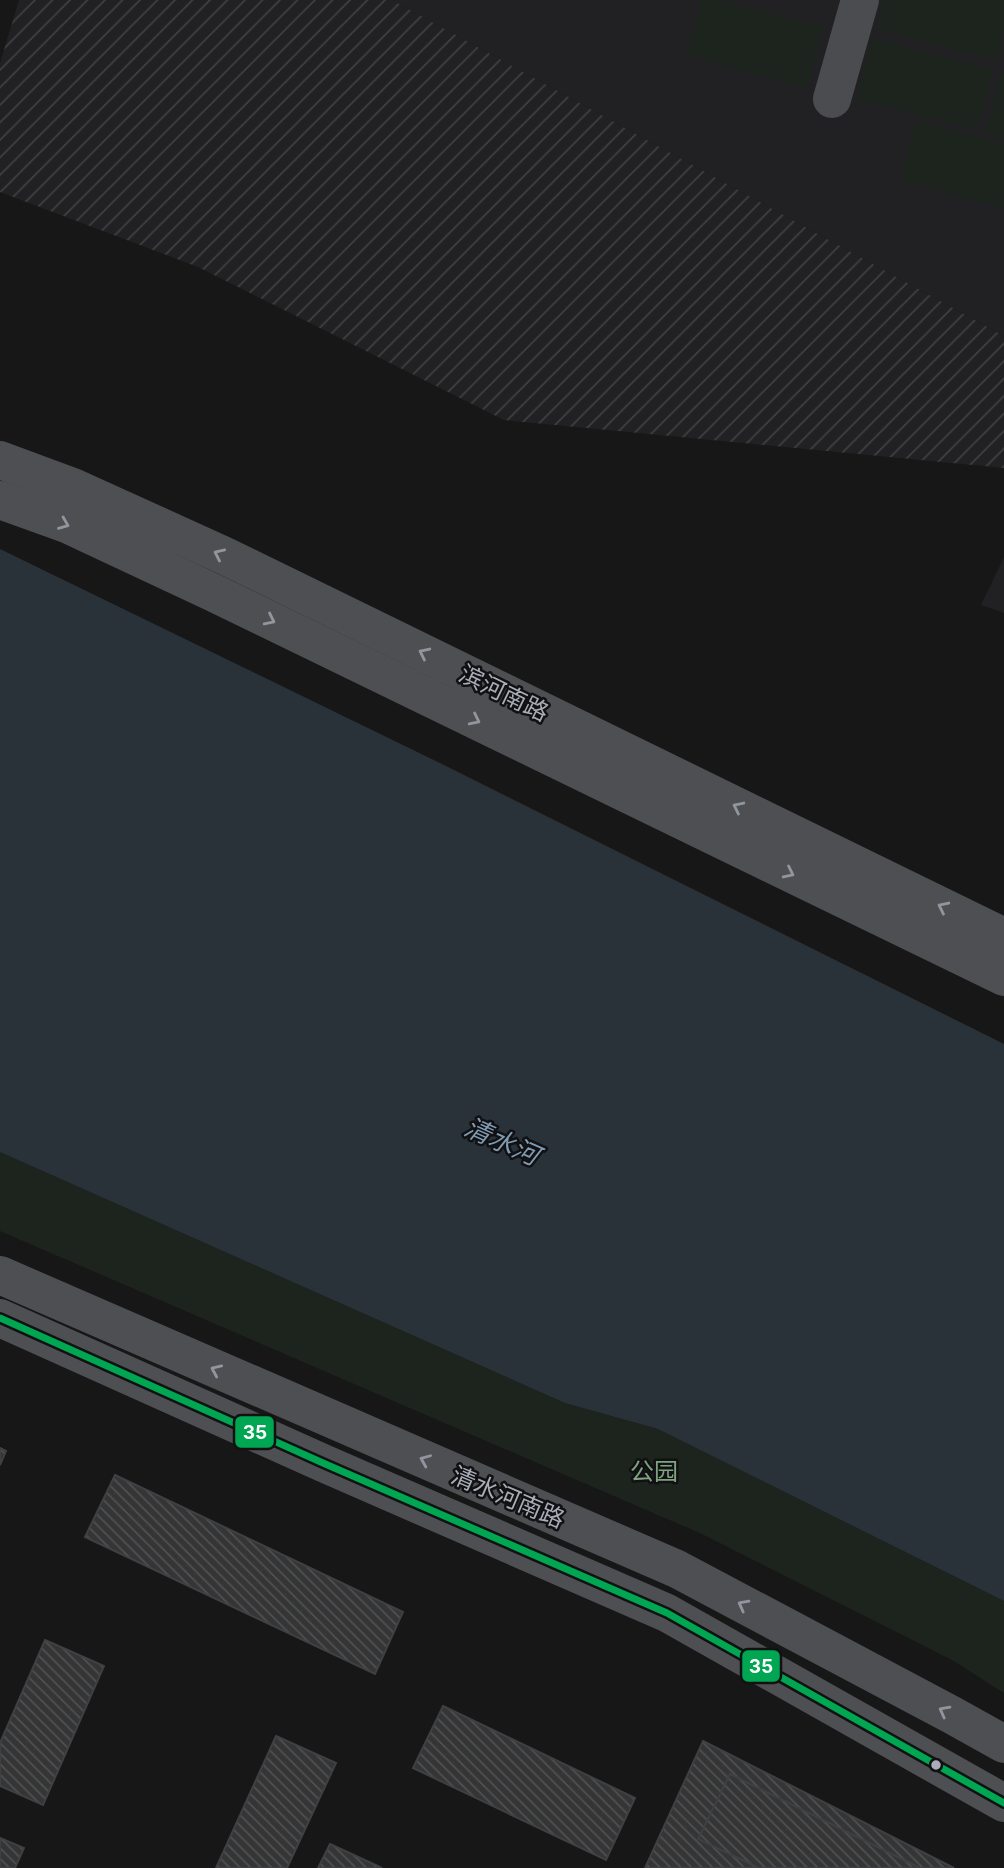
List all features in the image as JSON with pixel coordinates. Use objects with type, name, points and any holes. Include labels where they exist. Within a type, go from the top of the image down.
[{"type":"main road","name":"滨河南路","points":[[0,460],[73,487],[225,556],[1004,937]]},
{"type":"main road","name":"滨河南路","points":[[0,500],[69,525],[212,592],[1004,977]]},
{"type":"main road","name":"清水河南路","points":[[0,1275],[677,1569],[1004,1744]]},
{"type":"main road","name":"清水河南路","points":[[0,1318],[667,1613],[1004,1803]]},
{"type":"lane","points":[[832,99],[860,0]]},
{"type":"shaded area","points":[[19,0],[392,0],[1004,336],[1004,468],[504,420],[198,267],[0,192],[0,63]]},
{"type":"shaded area","points":[[392,0],[1004,0],[1004,336]]},
{"type":"shaded area","points":[[1004,557],[1004,613],[981,605]]},
{"type":"green space","points":[[701,0],[721,0],[823,27],[807,88],[686,55]]},
{"type":"green space","points":[[883,0],[1004,0],[1004,30],[996,61],[876,28]]},
{"type":"green space","points":[[872,38],[993,70],[977,130],[856,98]]},
{"type":"green space","points":[[1001,74],[1004,74],[1004,139],[985,134]]},
{"type":"green space","points":[[916,120],[1004,144],[1004,208],[900,180]]},
{"type":"green space","name":"公园","points":[[0,1152],[565,1403],[658,1429],[1004,1601],[1004,1693],[952,1660],[702,1534],[0,1231]]},
{"type":"water","name":"清水河","points":[[0,549],[448,767],[1004,1044],[1004,1601],[658,1429],[565,1403],[0,1152]]},
{"type":"building","points":[[0,1448],[6,1451],[0,1465]]},
{"type":"building","points":[[115,1475],[403,1612],[375,1674],[85,1537]]},
{"type":"building","points":[[45,1640],[104,1666],[43,1805],[0,1786],[0,1743]]},
{"type":"building","points":[[443,1706],[635,1798],[606,1860],[413,1768]]},
{"type":"building","points":[[276,1736],[336,1763],[287,1868],[216,1868]]},
{"type":"building","points":[[703,1741],[954,1868],[645,1868]]},
{"type":"building","points":[[730,1774],[920,1868],[759,1868],[698,1839]]},
{"type":"building","points":[[0,1838],[24,1848],[15,1868],[0,1868]]},
{"type":"building","points":[[330,1844],[382,1868],[318,1868]]},
{"type":"transit line","name":"35","points":[[0,1318],[667,1613],[1004,1803]]}]
